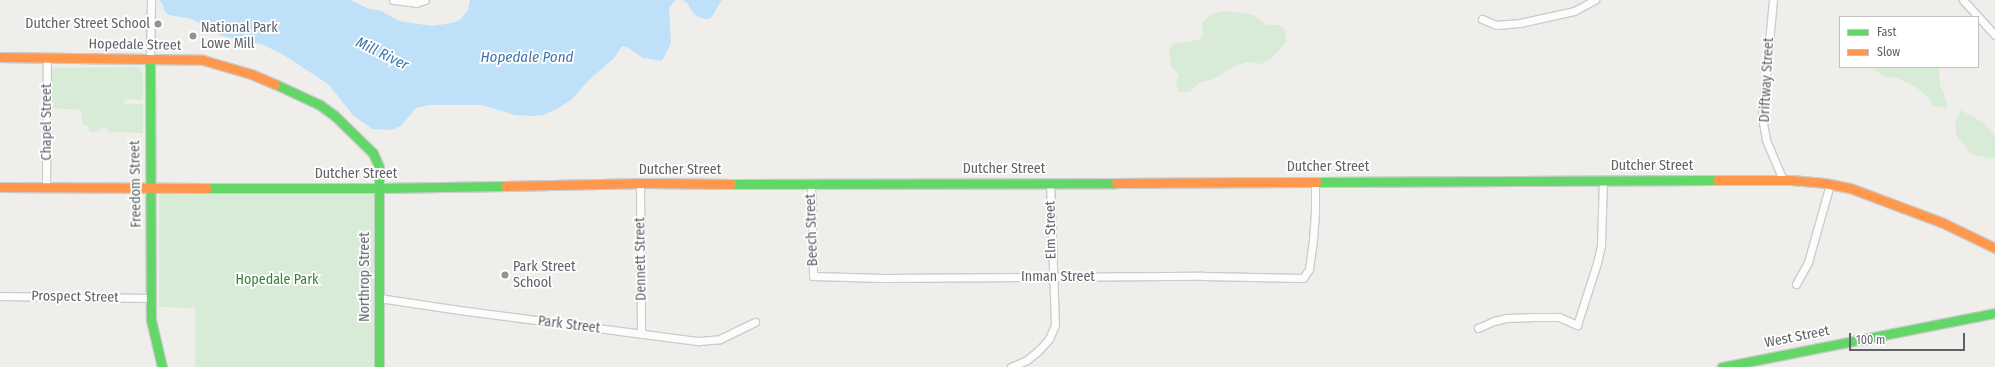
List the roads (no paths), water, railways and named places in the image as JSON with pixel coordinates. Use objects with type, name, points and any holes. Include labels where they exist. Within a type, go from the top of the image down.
[{"type":"street","name":"Freedom Street","points":[[151,0],[151,324],[162,367]]},
{"type":"street","points":[[393,0],[416,3],[425,0]]},
{"type":"street","points":[[1482,20],[1496,25],[1520,23],[1574,11],[1595,0]]},
{"type":"street","name":"Driftway Street","points":[[1773,0],[1762,117],[1766,140],[1782,180]]},
{"type":"street","points":[[1963,0],[1978,16]]},
{"type":"street","points":[[1979,17],[1995,34]]},
{"type":"street","name":"Hopedale Street","points":[[0,57],[203,60],[218,63],[251,74],[310,98],[339,120],[373,153],[379,167],[380,188]]},
{"type":"street","name":"Chapel Street","points":[[46,187],[47,57]]},
{"type":"street","points":[[1478,328],[1494,321],[1524,317],[1559,318],[1577,325],[1601,246],[1603,180]]},
{"type":"street","name":"Dutcher Street","points":[[0,187],[380,188],[640,184],[1782,180],[1830,184],[1850,188],[1904,206],[1995,248]]},
{"type":"street","name":"Inman Street","points":[[813,276],[883,278],[1203,276],[1303,278],[1309,269],[1313,240],[1315,181]]},
{"type":"street","name":"Elm Street","points":[[1011,367],[1026,360],[1040,350],[1053,332],[1055,316],[1052,277],[1050,183]]},
{"type":"street","name":"Dennett Street","points":[[640,184],[641,334]]},
{"type":"street","name":"Beech Street","points":[[811,184],[813,276]]},
{"type":"street","points":[[1796,284],[1808,262],[1830,184]]},
{"type":"street","name":"Northrop Street","points":[[379,367],[380,188]]},
{"type":"street","name":"Prospect Street","points":[[0,296],[151,298]]},
{"type":"street","name":"Park Street","points":[[379,298],[458,310],[710,342],[726,337],[756,322]]},
{"type":"street","name":"West Street","points":[[1722,367],[1995,313]]},
{"type":"water","name":"Hopedale Pond","points":[[159,0],[351,0],[369,9],[381,11],[399,21],[432,26],[452,23],[460,20],[468,10],[470,0],[676,0],[669,8],[671,43],[662,61],[643,58],[627,47],[622,46],[614,58],[589,80],[572,99],[557,109],[543,115],[531,116],[515,115],[482,105],[429,105],[416,108],[401,126],[391,130],[372,129],[353,115],[328,84],[287,57],[264,45],[222,36],[192,19],[169,15],[164,11],[163,5]]},
{"type":"water","points":[[683,0],[722,0],[711,18],[706,19],[698,17],[693,13],[688,4]]},
{"type":"place","name":"Dutcher Street School","points":[[158,24]]},
{"type":"place","name":"National Park Lowe Mill","points":[[193,36]]},
{"type":"place","name":"Park Street School","points":[[505,275]]},
{"type":"water label","name":"Mill River","points":[[382,54]]},
{"type":"park label","name":"Hopedale Park","points":[[277,280]]}]
